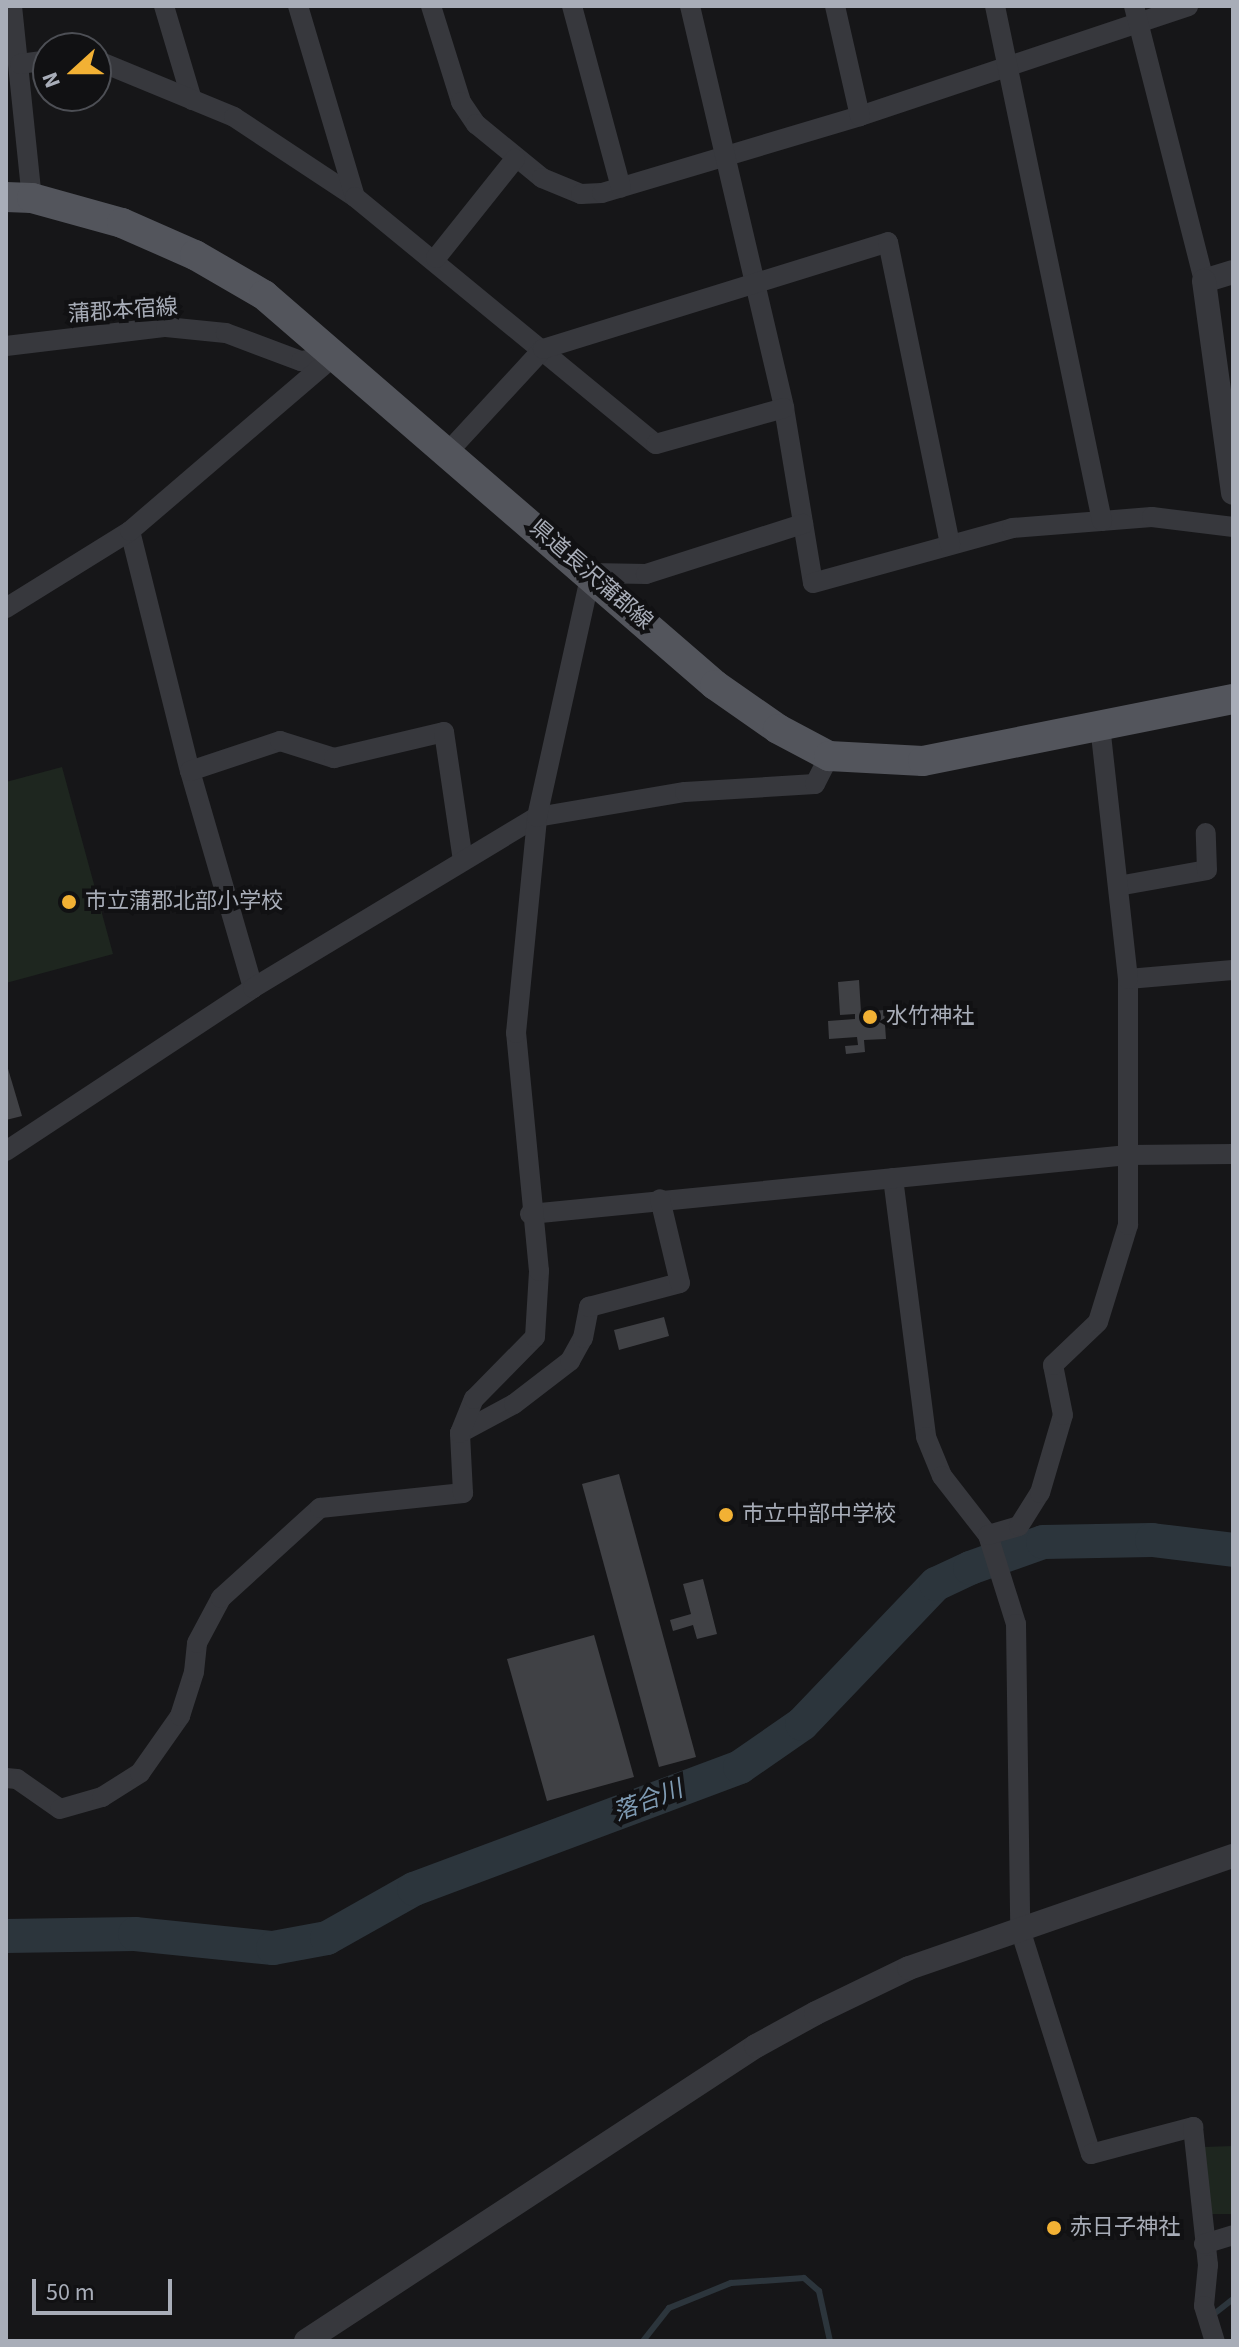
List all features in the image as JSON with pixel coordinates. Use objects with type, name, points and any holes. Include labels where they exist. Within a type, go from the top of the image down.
[{"type":"main road","name":"県道長沢蒲郡線","points":[[19,197],[122,223],[195,255],[264,295],[591,573],[715,685],[778,729],[829,756],[923,761],[1233,699]]},
{"type":"street","points":[[12,6],[20,64],[19,197]]},
{"type":"street","points":[[164,6],[192,100]]},
{"type":"street","points":[[298,6],[355,197]]},
{"type":"street","points":[[431,6],[461,102],[476,124],[515,159],[559,187],[581,194],[621,187],[860,116],[1011,66],[1136,14],[1188,6]]},
{"type":"street","points":[[572,6],[621,187]]},
{"type":"street","points":[[690,6],[722,157],[784,408],[813,583],[1012,528],[1152,517],[1233,527]]},
{"type":"street","points":[[835,6],[860,116]]},
{"type":"street","points":[[995,6],[1011,66],[1102,521]]},
{"type":"street","points":[[1136,14],[1204,281],[1233,493]]},
{"type":"street","points":[[20,64],[32,62]]},
{"type":"street","points":[[112,67],[234,117],[355,197],[436,258],[656,444],[784,408]]},
{"type":"street","points":[[436,258],[515,159]]},
{"type":"street","points":[[447,453],[543,349],[888,242],[950,545]]},
{"type":"street","points":[[1204,281],[1233,272]]},
{"type":"street","name":"蒲郡本宿線","points":[[6,346],[166,327],[226,333],[301,361],[335,355]]},
{"type":"street","points":[[6,608],[130,531],[335,355]]},
{"type":"street","points":[[6,1778],[17,1779],[60,1809],[102,1797],[140,1773],[180,1716],[194,1672],[197,1643],[221,1598],[320,1508],[463,1493],[460,1433],[474,1399],[535,1337],[539,1271],[530,1214],[516,1033],[537,817],[591,573],[646,574],[803,524]]},
{"type":"street","points":[[130,531],[190,771],[253,988]]},
{"type":"street","points":[[988,1537],[1019,1526],[1040,1493],[1063,1415],[1053,1365],[1098,1322],[1128,1225],[1128,979],[1100,724]]},
{"type":"street","points":[[190,771],[280,741],[334,758],[444,732],[463,861]]},
{"type":"street","points":[[6,1151],[253,988],[537,817],[685,792],[815,784],[829,756]]},
{"type":"street","points":[[1118,886],[1207,870],[1206,833]]},
{"type":"street","points":[[1128,979],[1233,970]]},
{"type":"street","points":[[530,1214],[1128,1155],[1233,1154]]},
{"type":"street","points":[[893,1178],[926,1437],[942,1476],[988,1537],[1016,1624],[1022,1775],[1020,1929],[1091,2154],[1193,2127],[1204,2244],[1204,2306],[1215,2341]]},
{"type":"street","points":[[460,1433],[514,1404],[570,1361],[583,1338],[589,1307],[680,1283],[660,1199]]},
{"type":"street","points":[[306,2341],[756,2046],[909,1968],[1233,1856]]},
{"type":"street","points":[[1204,2244],[1233,2235]]},
{"type":"shaded area","points":[[62,767],[113,954],[6,983],[6,782]]},
{"type":"shaded area","points":[[1233,2146],[1233,2214],[1208,2214],[1204,2147]]},
{"type":"building","name":"水竹神社","points":[[859,980],[861,1012],[884,1010],[886,1039],[864,1040],[865,1052],[846,1054],[845,1046],[858,1045],[857,1037],[829,1039],[828,1021],[855,1019],[855,1014],[840,1015],[838,982]]},
{"type":"building","points":[[6,1062],[22,1116],[6,1120]]},
{"type":"building","points":[[664,1317],[669,1336],[619,1350],[614,1330]]},
{"type":"building","points":[[619,1474],[696,1757],[659,1767],[582,1484]]},
{"type":"building","points":[[703,1579],[717,1634],[697,1639],[693,1625],[673,1631],[670,1620],[691,1614],[683,1584]]},
{"type":"building","points":[[594,1635],[634,1777],[547,1801],[507,1659]]},
{"type":"waterway","name":"落合川","points":[[6,1936],[135,1934],[273,1948],[327,1938],[414,1889],[740,1767],[802,1724],[936,1584],[970,1568],[1043,1542],[1152,1540],[1233,1550]]},
{"type":"waterway","points":[[643,2341],[669,2308],[731,2283],[804,2278],[819,2291],[830,2341]]},
{"type":"waterway","points":[[1214,2314],[1233,2299]]},
{"type":"place","name":"市立蒲郡北部小学校","points":[[69,902]]},
{"type":"place","name":"水竹神社","points":[[870,1017]]},
{"type":"place","name":"市立中部中学校","points":[[726,1515]]},
{"type":"place","name":"赤日子神社","points":[[1054,2228]]}]
